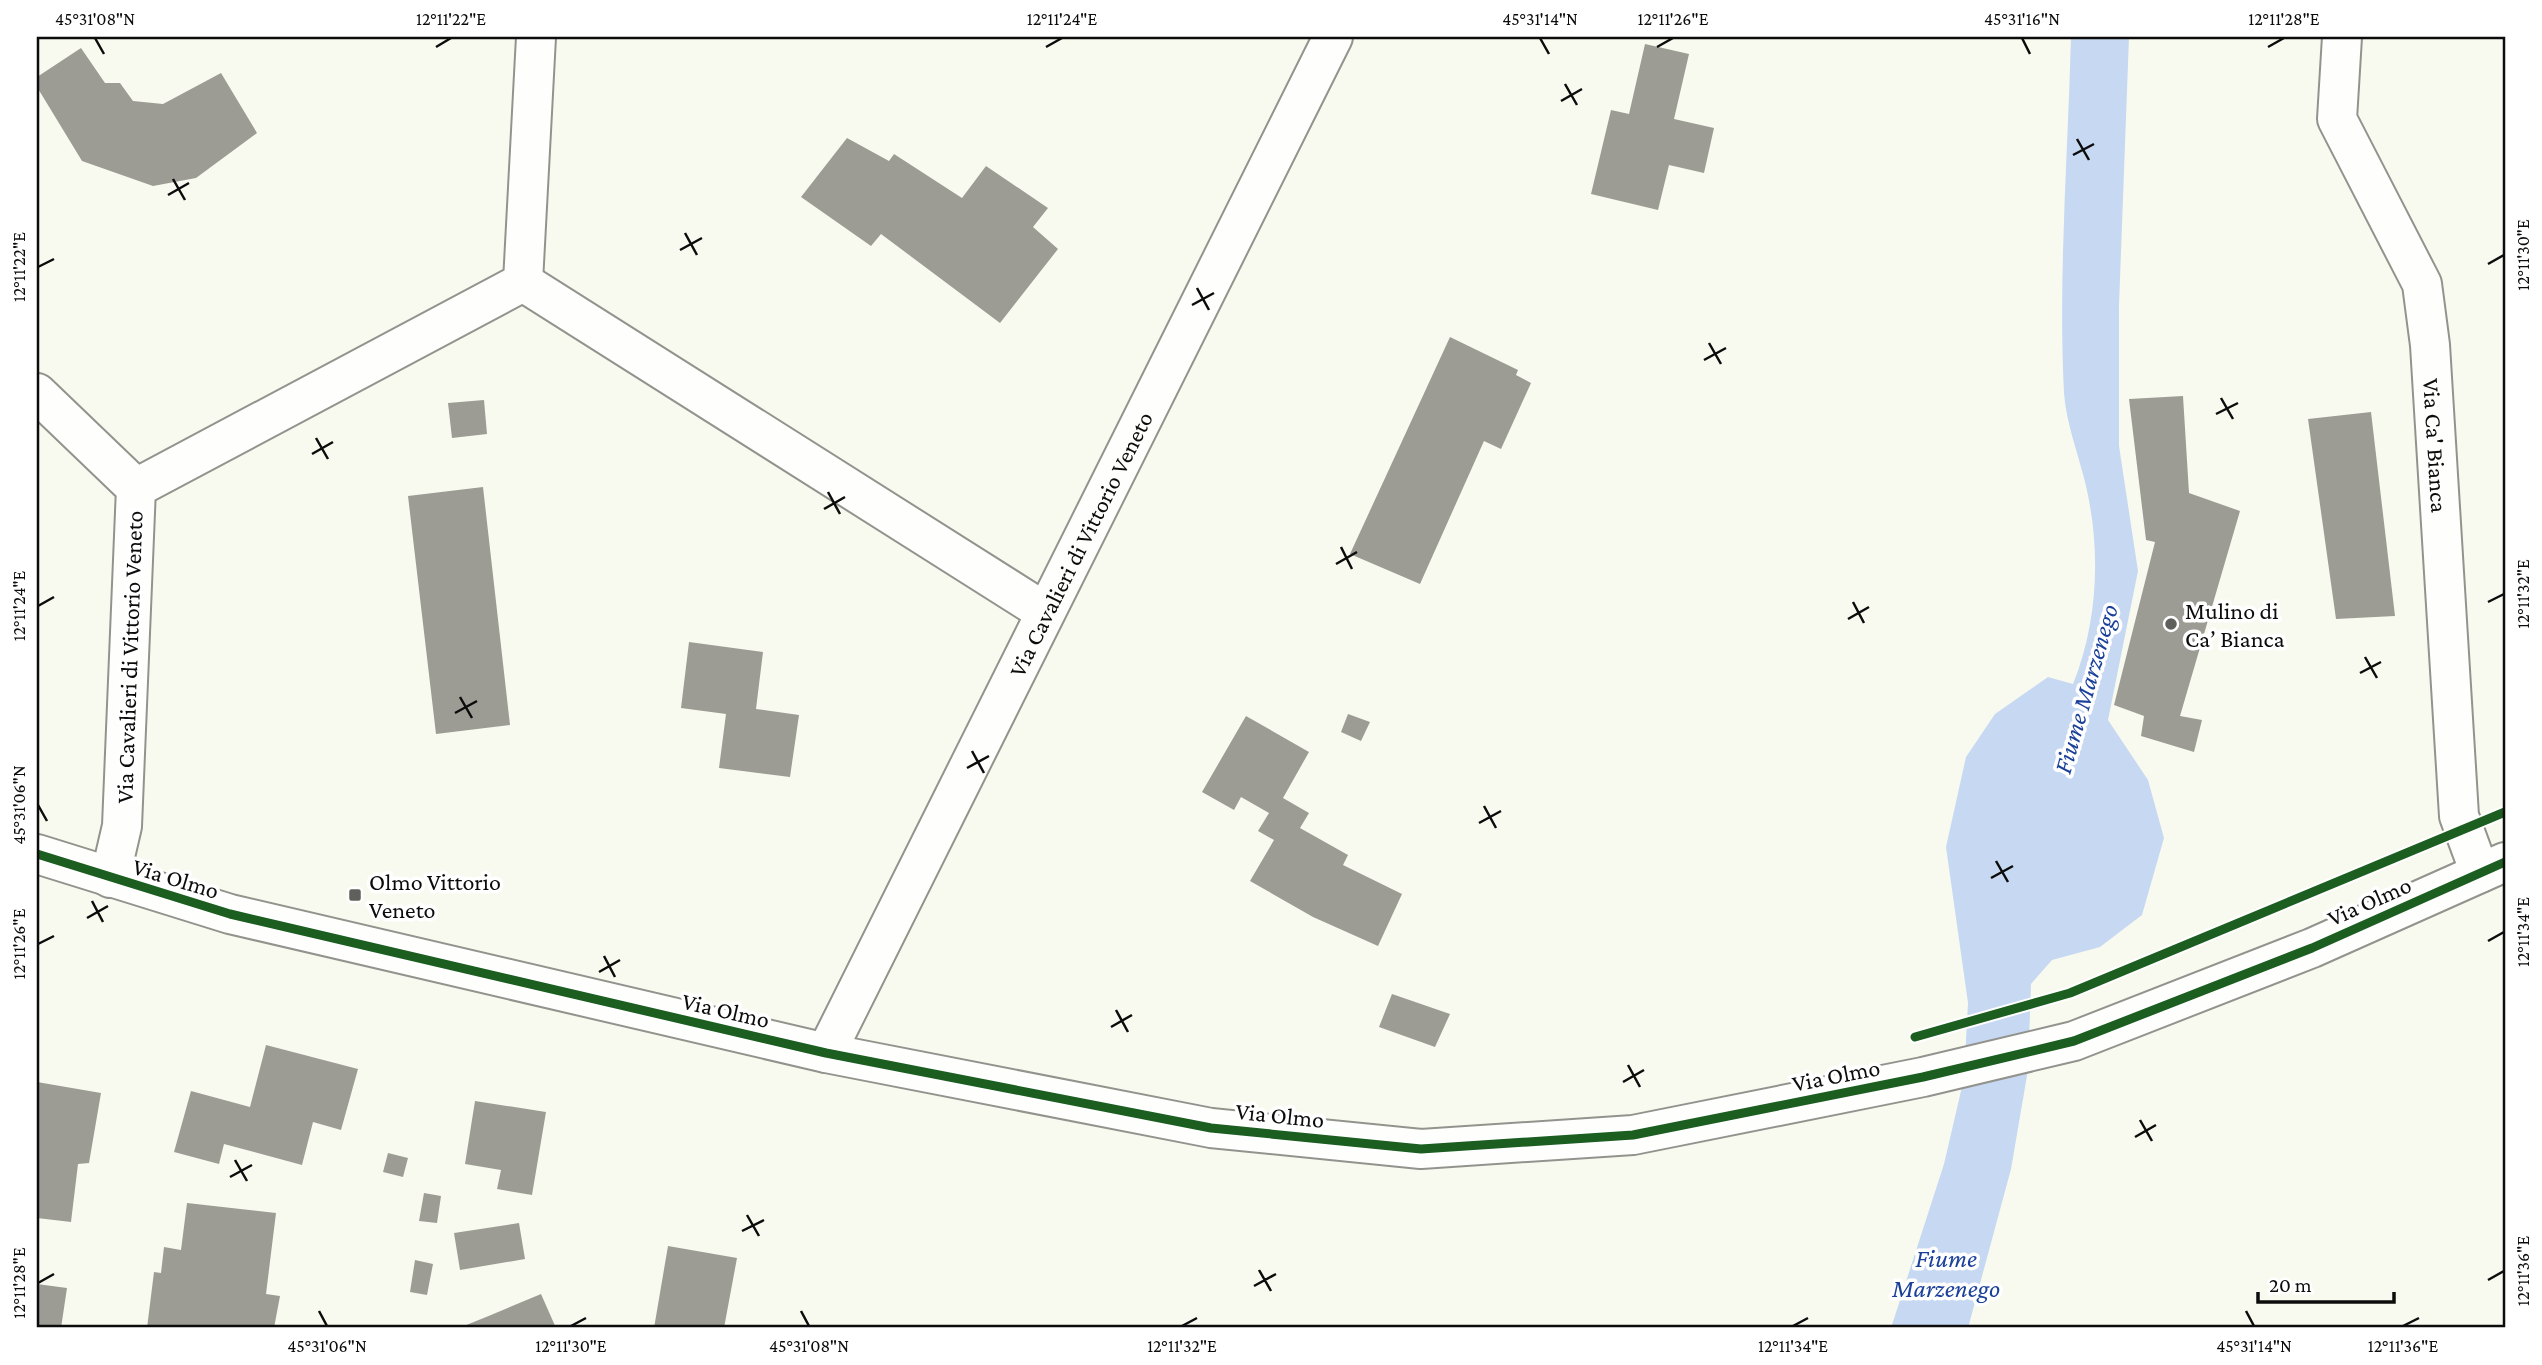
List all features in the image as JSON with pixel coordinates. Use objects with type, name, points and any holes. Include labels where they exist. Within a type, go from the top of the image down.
[{"type":"street","points":[[523,282],[536,37]]},
{"type":"street","name":"Via Cavalieri di Vittorio Veneto","points":[[826,1053],[1333,37]]},
{"type":"street","name":"Via Ca' Bianca","points":[[2342,37],[2337,119],[2422,284],[2430,345],[2459,816],[2493,868]]},
{"type":"street","points":[[136,488],[523,282]]},
{"type":"street","points":[[523,282],[1045,612]]},
{"type":"street","name":"Via Cavalieri di Vittorio Veneto","points":[[37,393],[136,488],[122,826],[110,878]]},
{"type":"street","name":"Via Olmo","points":[[37,855],[230,914],[826,1053],[1211,1128],[1421,1149],[1633,1135],[1923,1077],[2074,1041],[2312,948],[2493,868]]},
{"type":"water","name":"Fiume Marzenego","points":[[2071,37],[2129,37],[2119,306],[2119,446],[2138,571],[2108,720],[2148,780],[2164,838],[2142,915],[2100,947],[2052,960],[2031,984],[2028,1070],[2011,1169],[1968,1328],[1891,1328],[1944,1164],[1964,1078],[1968,1003],[1946,847],[1966,757],[1995,714],[2048,677],[2073,684],[2088,636],[2092,611],[2094,536],[2086,486],[2067,416],[2062,349]]},
{"type":"building","points":[[1645,44],[1689,54],[1674,119],[1714,128],[1704,173],[1669,165],[1658,210],[1591,194],[1611,110],[1629,114]]},
{"type":"building","points":[[81,48],[105,83],[120,83],[133,101],[163,104],[221,73],[257,133],[196,178],[153,186],[82,161],[37,87],[37,77]]},
{"type":"building","points":[[847,138],[889,161],[894,154],[962,198],[986,166],[1048,208],[1033,227],[1058,249],[1000,323],[881,234],[871,246],[801,197]]},
{"type":"building","points":[[1450,337],[1518,370],[1516,375],[1531,383],[1501,449],[1484,441],[1420,584],[1350,554]]},
{"type":"building","name":"Mulino di Ca’ Bianca","points":[[2183,396],[2189,493],[2240,511],[2180,716],[2202,720],[2194,752],[2141,736],[2144,716],[2114,705],[2155,542],[2146,540],[2129,399]]},
{"type":"building","points":[[484,400],[487,434],[452,438],[448,403]]},
{"type":"building","points":[[2371,412],[2395,616],[2336,619],[2308,419]]},
{"type":"building","points":[[483,487],[510,725],[436,734],[408,496]]},
{"type":"building","points":[[689,642],[763,652],[756,709],[799,715],[790,777],[719,768],[726,714],[681,708]]},
{"type":"building","points":[[1348,714],[1370,722],[1361,741],[1341,732]]},
{"type":"building","points":[[1246,716],[1309,752],[1283,798],[1309,813],[1300,828],[1348,855],[1343,865],[1402,894],[1378,946],[1313,917],[1250,881],[1274,840],[1258,831],[1269,813],[1241,797],[1234,810],[1202,792]]},
{"type":"building","points":[[1392,994],[1450,1014],[1435,1047],[1379,1027]]},
{"type":"building","points":[[266,1045],[358,1069],[341,1130],[313,1122],[302,1165],[224,1144],[219,1164],[174,1152],[191,1091],[250,1107]]},
{"type":"building","points":[[37,1082],[101,1093],[89,1163],[78,1164],[71,1222],[37,1218]]},
{"type":"building","points":[[475,1101],[546,1112],[532,1195],[497,1189],[501,1170],[465,1164]]},
{"type":"building","points":[[388,1153],[408,1158],[403,1177],[383,1172]]},
{"type":"building","points":[[424,1193],[441,1196],[437,1223],[419,1221]]},
{"type":"building","points":[[187,1203],[276,1213],[266,1294],[280,1296],[274,1328],[147,1328],[154,1272],[161,1273],[164,1247],[181,1250]]},
{"type":"building","points":[[519,1223],[525,1259],[460,1270],[454,1233]]},
{"type":"building","points":[[668,1246],[737,1258],[724,1328],[654,1328]]},
{"type":"building","points":[[415,1260],[433,1264],[427,1295],[410,1292]]},
{"type":"building","points":[[37,1284],[67,1288],[61,1328],[37,1328]]},
{"type":"building","points":[[541,1294],[556,1328],[459,1328],[491,1315]]},
{"type":"cycle path","points":[[1915,1037],[2070,993],[2505,812]]},
{"type":"cycle path","points":[[37,854],[230,914],[826,1053],[1211,1128],[1421,1149],[1633,1135],[1923,1077],[2074,1041],[2312,948],[2505,862]]},
{"type":"place","name":"Mulino di Ca’ Bianca","points":[[2171,624]]},
{"type":"place","name":"Olmo Vittorio Veneto","points":[[355,895]]}]
